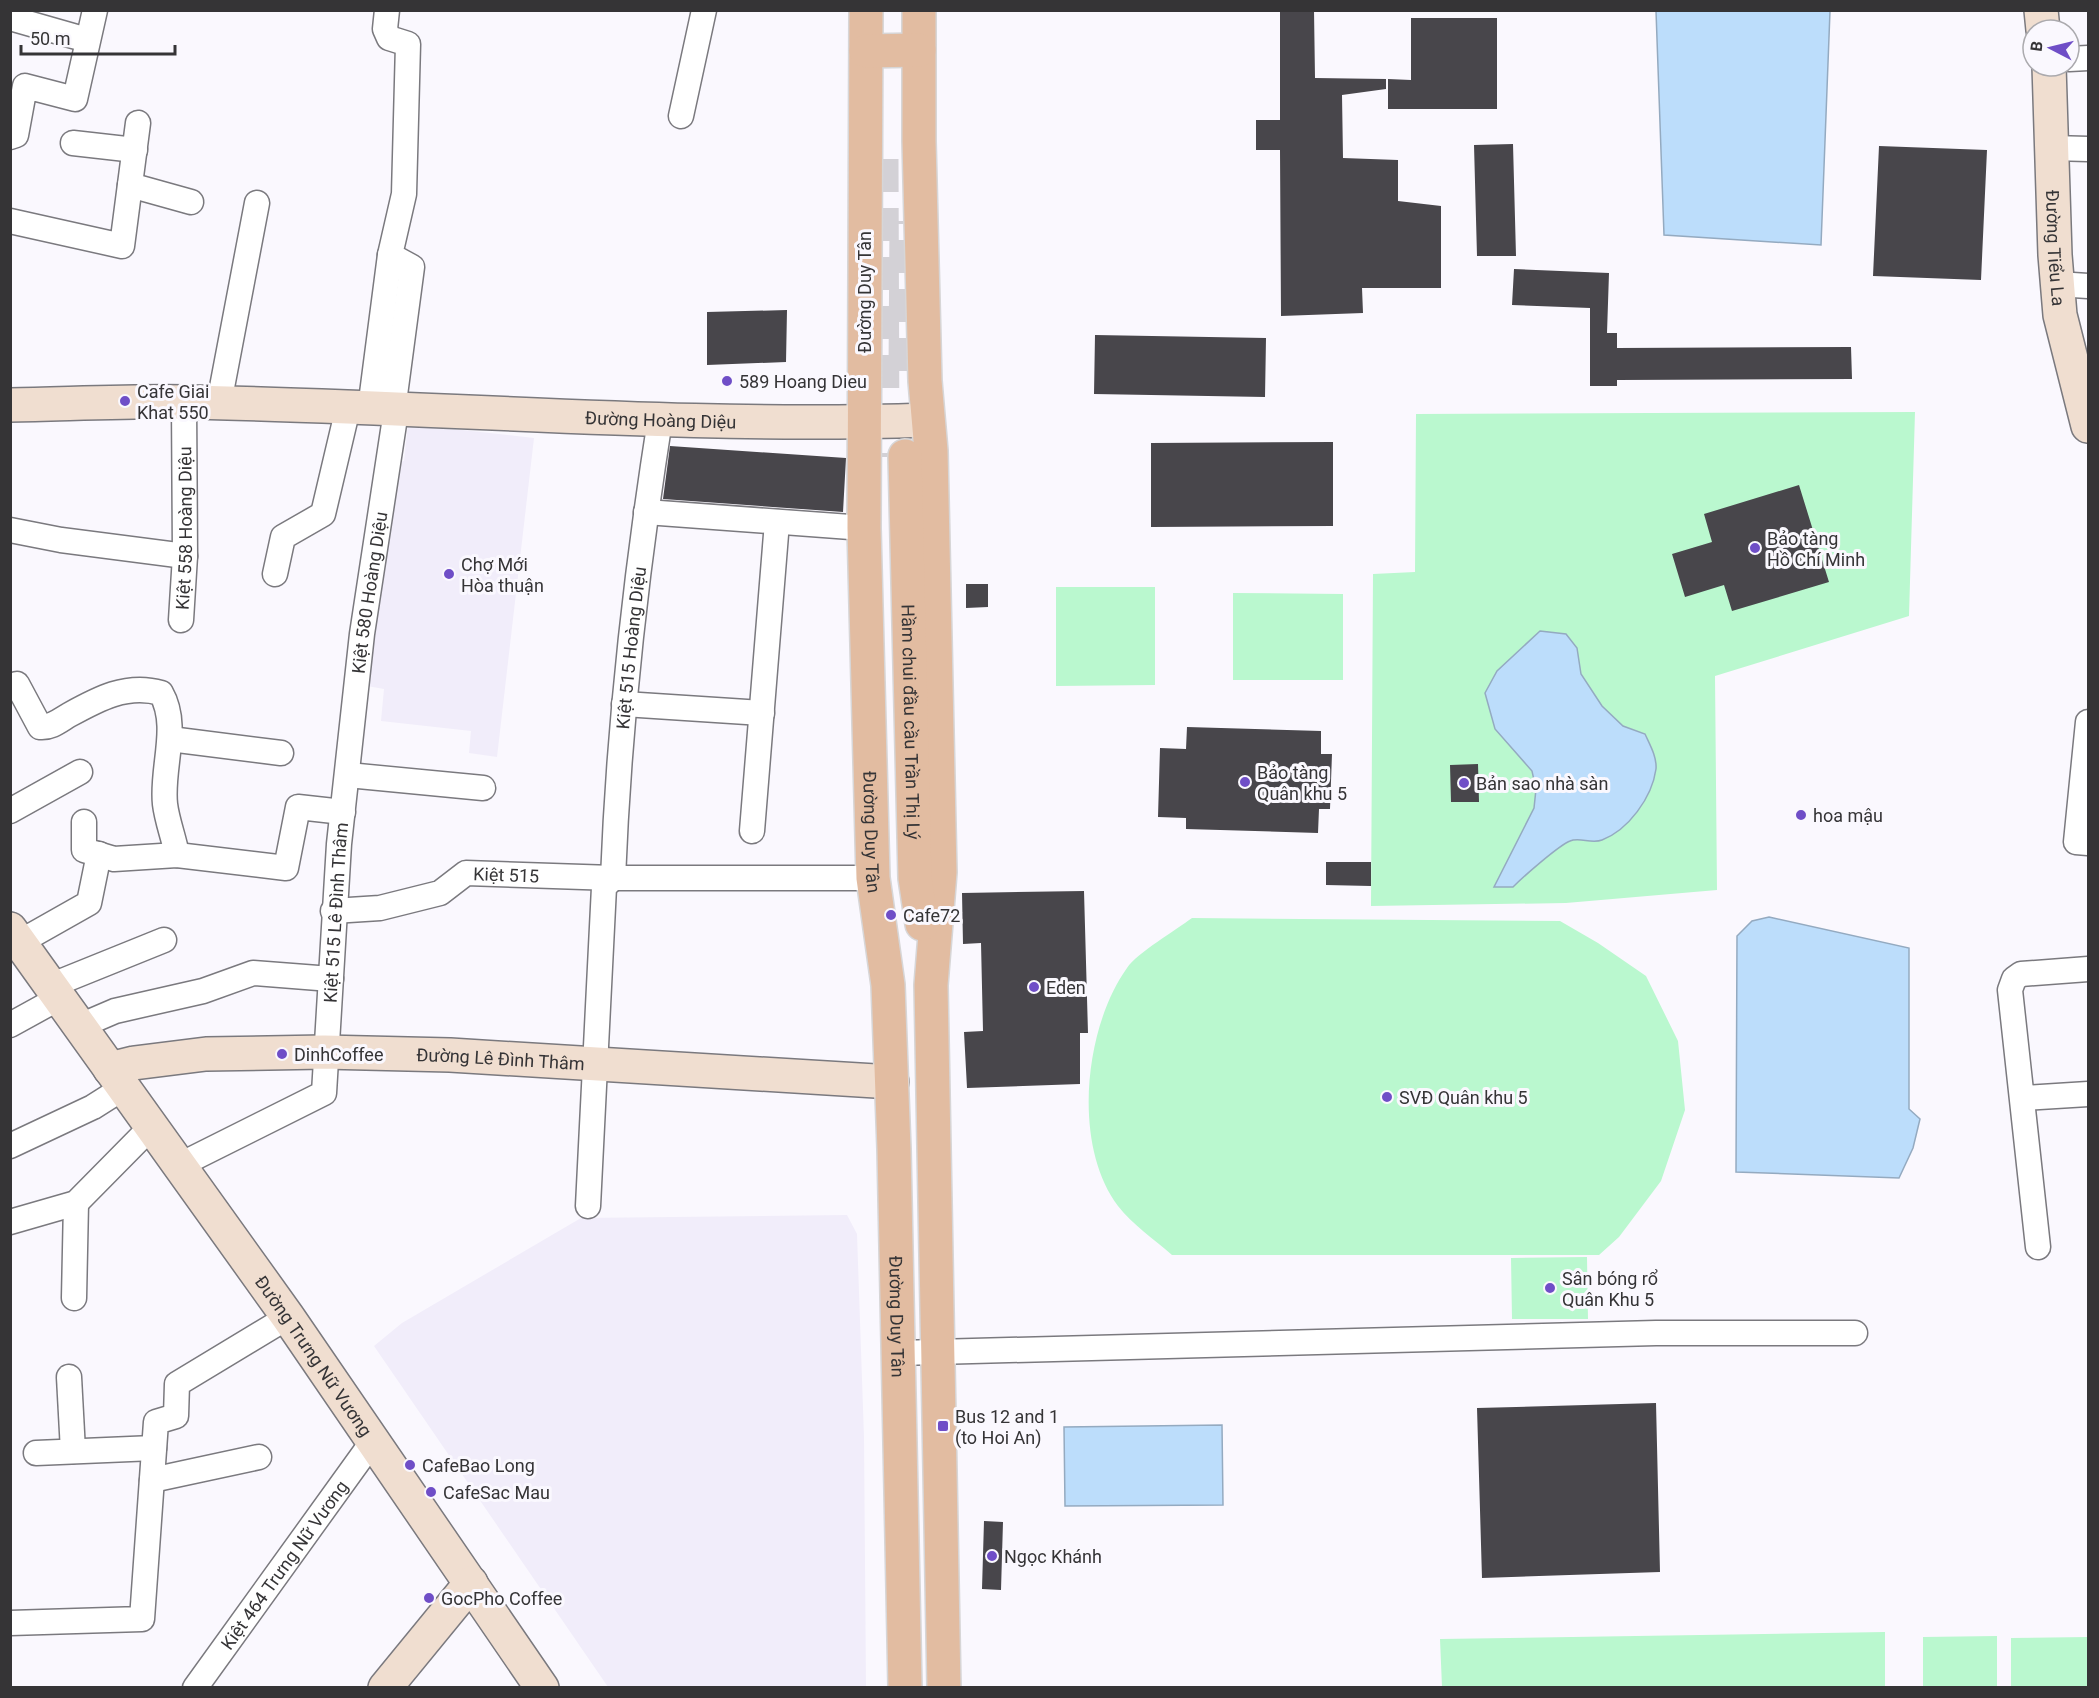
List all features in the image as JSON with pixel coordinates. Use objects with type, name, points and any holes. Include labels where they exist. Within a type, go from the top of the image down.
[{"type":"main road","name":"Đường Duy Tân","points":[[866,10],[864,528],[873,878],[888,985],[892,1082],[905,1688]]},
{"type":"main road","points":[[919,10],[919,141],[927,420],[931,451],[940,872],[931,985],[944,1688]]},
{"type":"main road","points":[[866,51],[919,50]]},
{"type":"main road","name":"Đường Tiểu La","points":[[2049,78],[2052,148],[2073,285],[2060,315],[2088,426]]},
{"type":"main road","name":"Đường Hoàng Diệu","points":[[10,405],[184,402],[660,420],[863,423],[927,420]]},
{"type":"main road","name":"Hầm chui đầu cầu Trần Thị Lý","points":[[888,985],[894,879],[894,457],[915,878],[931,985]]},
{"type":"main road","name":"Đường Trưng Nữ Vương","points":[[15,936],[288,1317],[471,1583],[538,1685]]},
{"type":"main road","name":"Đường Lê Đình Thâm","points":[[116,1079],[134,1063],[206,1054],[324,1052],[450,1055],[892,1082]]},
{"type":"main road","points":[[385,1688],[471,1583]]},
{"type":"street","points":[[10,137],[16,135],[25,86],[75,99],[94,10]]},
{"type":"street","points":[[275,574],[283,537],[323,514],[377,410],[412,267],[390,255],[404,194],[408,44],[389,38],[385,29],[387,10]]},
{"type":"street","points":[[681,116],[704,10]]},
{"type":"street","points":[[10,18],[87,40]]},
{"type":"street","points":[[10,221],[122,246],[138,123]]},
{"type":"street","points":[[73,143],[135,150]]},
{"type":"street","points":[[2052,148],[2088,149]]},
{"type":"street","points":[[130,185],[192,202]]},
{"type":"street","points":[[219,403],[257,203]]},
{"type":"street","name":"Kiệt 558 Hoàng Diệu","points":[[181,621],[184,556],[184,402]]},
{"type":"street","name":"Kiệt 580 Hoàng Diệu","points":[[348,775],[362,634],[377,410]]},
{"type":"street","name":"Kiệt 515 Hoàng Diệu","points":[[588,1206],[604,887],[613,878],[617,775],[624,704],[645,512],[660,420]]},
{"type":"street","points":[[645,512],[864,528]]},
{"type":"street","points":[[752,831],[777,522]]},
{"type":"street","points":[[10,530],[61,540],[184,556]]},
{"type":"street","points":[[10,686],[17,684],[40,727],[48,727],[90,703],[119,691],[146,688],[160,693],[166,702],[170,739],[165,803],[177,855]]},
{"type":"street","points":[[624,704],[762,713]]},
{"type":"street","points":[[2082,842],[2088,722]]},
{"type":"street","points":[[170,739],[281,753]]},
{"type":"street","points":[[10,812],[80,772]]},
{"type":"street","points":[[348,775],[483,788]]},
{"type":"street","name":"Kiệt 515 Lê Đình Thâm","points":[[178,1166],[324,1093],[324,1052],[331,979],[333,911],[348,775]]},
{"type":"street","points":[[84,822],[84,850],[114,859],[177,855],[286,868],[298,807],[343,812]]},
{"type":"street","points":[[15,936],[89,903],[99,855]]},
{"type":"street","name":"Kiệt 515","points":[[333,911],[380,908],[440,893],[466,873],[613,878],[873,878]]},
{"type":"street","points":[[10,1025],[55,992],[164,940]]},
{"type":"street","points":[[2038,1247],[2010,990],[2014,979],[2021,974],[2088,969]]},
{"type":"street","points":[[80,1026],[115,1011],[203,991],[254,973],[331,979]]},
{"type":"street","points":[[10,1146],[93,1107],[116,1079]]},
{"type":"street","points":[[2023,1098],[2088,1094]]},
{"type":"street","points":[[10,1222],[76,1203],[151,1127]]},
{"type":"street","points":[[74,1298],[76,1203]]},
{"type":"street","points":[[10,1623],[142,1619],[156,1422],[176,1416],[177,1384],[288,1317]]},
{"type":"street","points":[[899,1353],[1656,1333],[1855,1333]]},
{"type":"street","points":[[69,1377],[73,1451]]},
{"type":"street","name":"Kiệt 464 Trưng Nữ Vương","points":[[195,1688],[373,1441]]},
{"type":"street","points":[[36,1453],[154,1448]]},
{"type":"street","points":[[152,1480],[259,1457]]},
{"type":"shaded area","name":"Chợ Mới Hòa thuận","points":[[408,424],[534,438],[497,757],[469,753],[471,731],[381,721],[384,689],[367,686],[393,460],[404,461]]},
{"type":"shaded area","points":[[847,1215],[857,1234],[864,1437],[866,1687],[608,1687],[374,1346],[402,1323],[581,1218]]},
{"type":"green space","points":[[1915,412],[1909,616],[1715,676],[1717,890],[1566,903],[1371,906],[1373,574],[1415,572],[1416,414]]},
{"type":"green space","points":[[1056,587],[1155,587],[1155,685],[1056,686]]},
{"type":"green space","points":[[1233,593],[1343,594],[1343,680],[1233,680]]},
{"type":"green space","name":"SVĐ Quân khu 5","points":[[1192,918],[1560,921],[1598,943],[1646,976],[1678,1041],[1685,1110],[1661,1181],[1619,1237],[1599,1255],[1172,1255],[1124,1213],[1103,1181],[1094,1152],[1089,1120],[1089,1087],[1093,1054],[1101,1022],[1112,993],[1127,968],[1148,949]]},
{"type":"green space","name":"Sân bóng rổ Quân Khu 5","points":[[1587,1257],[1588,1319],[1512,1319],[1511,1258]]},
{"type":"green space","points":[[1885,1632],[1885,1687],[1442,1687],[1440,1639]]},
{"type":"green space","points":[[1997,1636],[1997,1687],[1923,1687],[1923,1637]]},
{"type":"green space","points":[[2088,1637],[2088,1687],[2011,1687],[2011,1638]]},
{"type":"water","points":[[1656,11],[1830,11],[1821,245],[1664,235]]},
{"type":"water","points":[[1540,631],[1566,634],[1577,648],[1581,674],[1602,706],[1623,726],[1645,734],[1654,756],[1656,769],[1650,791],[1644,802],[1621,829],[1598,841],[1570,841],[1549,855],[1513,887],[1494,887],[1534,808],[1536,789],[1532,771],[1495,729],[1485,693],[1497,671]]},
{"type":"water","points":[[1769,917],[1909,948],[1909,1109],[1920,1119],[1913,1148],[1899,1178],[1736,1172],[1737,936],[1752,921]]},
{"type":"water","points":[[1222,1425],[1223,1505],[1065,1506],[1064,1427]]},
{"type":"building","points":[[1280,10],[1314,10],[1315,78],[1386,79],[1386,89],[1342,95],[1343,158],[1398,160],[1398,201],[1441,206],[1441,288],[1362,288],[1363,313],[1281,316],[1280,150],[1256,150],[1256,120],[1280,120]]},
{"type":"building","points":[[1411,18],[1497,18],[1497,109],[1388,109],[1388,79],[1411,80]]},
{"type":"building","points":[[1513,144],[1516,256],[1477,256],[1474,145]]},
{"type":"building","points":[[1879,146],[1987,150],[1981,280],[1873,276]]},
{"type":"building","points":[[1514,269],[1609,273],[1607,333],[1617,333],[1617,348],[1851,347],[1852,379],[1617,380],[1617,386],[1590,386],[1590,308],[1512,305]]},
{"type":"building","points":[[787,310],[786,362],[707,365],[707,312]]},
{"type":"building","points":[[1095,335],[1266,338],[1265,397],[1094,394]]},
{"type":"building","points":[[1333,442],[1333,526],[1151,527],[1151,443]]},
{"type":"building","points":[[670,446],[846,458],[843,512],[663,499]]},
{"type":"building","name":"Bảo tàng Hồ Chí Minh","points":[[1799,485],[1829,582],[1732,611],[1724,585],[1685,597],[1672,554],[1712,542],[1704,514]]},
{"type":"building","points":[[966,584],[988,584],[988,607],[966,608]]},
{"type":"building","name":"Bảo tàng Quân khu 5","points":[[1187,727],[1321,731],[1321,754],[1332,754],[1330,809],[1319,809],[1318,833],[1186,829],[1186,818],[1158,817],[1160,748],[1186,749]]},
{"type":"building","name":"Bản sao nhà sàn","points":[[1478,764],[1479,802],[1451,802],[1450,765]]},
{"type":"building","points":[[1326,862],[1371,862],[1371,886],[1326,885]]},
{"type":"building","name":"Eden","points":[[1084,891],[1088,1033],[1080,1033],[1080,1084],[967,1088],[964,1032],[983,1031],[981,943],[963,944],[962,893]]},
{"type":"building","points":[[1656,1403],[1660,1572],[1482,1578],[1477,1408]]},
{"type":"building","name":"Ngọc Khánh","points":[[984,1521],[1003,1522],[1001,1590],[982,1589]]},
{"type":"tunnel","points":[[882,159],[883,457]]},
{"type":"tunnel","points":[[905,371],[906,221]]},
{"type":"place","name":"589 Hoang Dieu","points":[[727,381]]},
{"type":"place","name":"Cafe Giai Khat 550","points":[[125,401]]},
{"type":"place","name":"Bảo tàng Hồ Chí Minh","points":[[1755,548]]},
{"type":"place","name":"Chợ Mới Hòa thuận","points":[[449,574]]},
{"type":"place","name":"Bảo tàng Quân khu 5","points":[[1245,782]]},
{"type":"place","name":"Bản sao nhà sàn","points":[[1464,783]]},
{"type":"place","name":"hoa mậu","points":[[1801,815]]},
{"type":"place","name":"Cafe72","points":[[891,915]]},
{"type":"place","name":"Eden","points":[[1034,987]]},
{"type":"place","name":"DinhCoffee","points":[[282,1054]]},
{"type":"place","name":"SVĐ Quân khu 5","points":[[1387,1097]]},
{"type":"place","name":"Sân bóng rổ Quân Khu 5","points":[[1550,1288]]},
{"type":"place","name":"Bus 12 and 1 (to Hoi An)","points":[[943,1426]]},
{"type":"place","name":"CafeBao Long","points":[[410,1465]]},
{"type":"place","name":"CafeSac Mau","points":[[431,1492]]},
{"type":"place","name":"Ngọc Khánh","points":[[992,1556]]},
{"type":"place","name":"GocPho Coffee","points":[[429,1598]]}]
